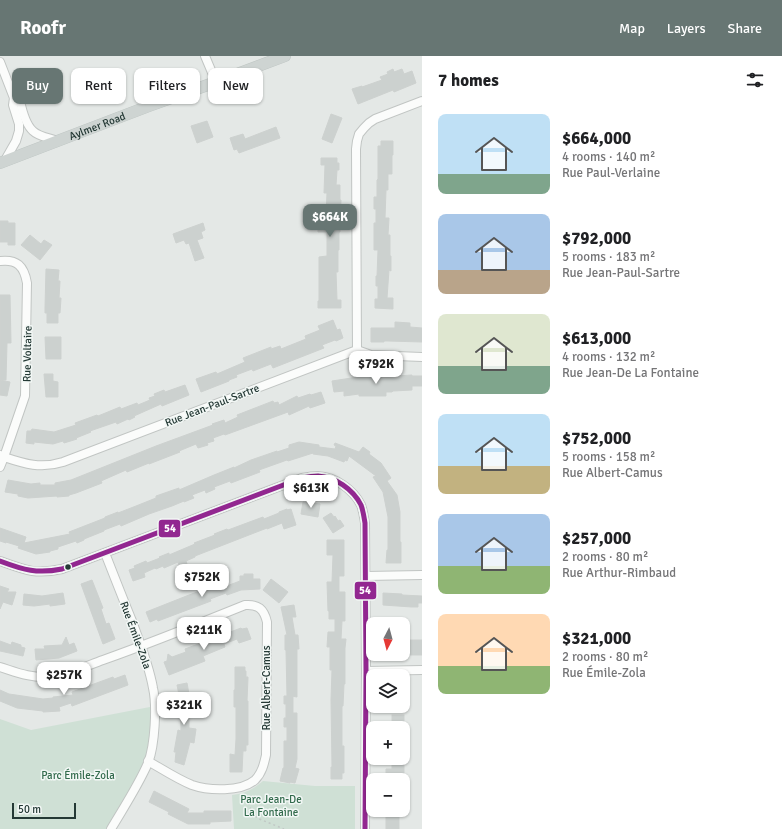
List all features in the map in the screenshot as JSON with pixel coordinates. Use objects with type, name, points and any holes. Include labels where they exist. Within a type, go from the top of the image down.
[{"type":"main road","name":"Aylmer Road","points":[[253,68],[285,56]]},
{"type":"main road","name":"Aylmer Road","points":[[2,162],[153,104],[208,85]]},
{"type":"street","points":[[205,56],[210,68]]},
{"type":"street","points":[[0,62],[12,93]]},
{"type":"street","points":[[422,101],[375,119],[359,134],[356,149],[357,350],[371,355],[422,357]]},
{"type":"street","points":[[2,162],[16,141],[19,131],[19,124],[13,104]]},
{"type":"street","points":[[21,104],[26,121],[32,131],[39,135],[58,141]]},
{"type":"street","name":"Rue Voltaire","points":[[0,261],[7,260],[18,264],[26,274],[27,283],[25,396],[2,456]]},
{"type":"street","name":"Rue Jean-Paul-Sartre","points":[[2,456],[35,466],[53,465],[357,350]]},
{"type":"street","points":[[0,467],[2,456]]},
{"type":"street","points":[[0,561],[29,571],[50,572],[105,553],[302,478],[317,476],[334,480],[354,495],[364,512],[366,669]]},
{"type":"street","name":"Rue Émile-Zola","points":[[105,553],[150,674],[154,689],[155,723],[153,741],[148,761],[111,829]]},
{"type":"street","points":[[366,576],[422,575]]},
{"type":"street","name":"Rue Albert-Camus","points":[[0,666],[20,674],[39,678],[49,677],[66,673],[141,647],[246,605],[258,607],[265,615],[267,622],[266,755],[260,773],[255,780],[241,787],[220,789],[199,787],[179,779],[148,761]]},
{"type":"street","points":[[410,670],[422,670]]},
{"type":"street","points":[[365,829],[366,671]]},
{"type":"path","points":[[241,787],[256,818],[284,829]]},
{"type":"green space","name":"Parc Émile-Zola","points":[[155,706],[148,761],[111,829],[0,829],[0,719],[31,730]]},
{"type":"green space","name":"Parc Jean-De La Fontaine","points":[[263,781],[315,786],[355,786],[355,829],[234,829],[232,795],[249,791]]},
{"type":"building","points":[[393,69],[394,72],[402,69],[404,74],[412,71],[416,83],[394,92],[393,90],[358,104],[352,89],[382,80],[380,77],[388,74],[387,72]]},
{"type":"building","points":[[331,114],[342,118],[332,143],[322,139]]},
{"type":"building","points":[[207,121],[213,137],[197,143],[191,126]]},
{"type":"building","points":[[276,127],[280,138],[239,153],[237,149],[234,150],[230,138],[243,134],[245,139]]},
{"type":"building","points":[[381,141],[393,141],[392,174],[388,174],[385,218],[389,218],[388,235],[390,235],[391,256],[391,271],[389,270],[387,298],[393,298],[393,309],[375,308],[375,299],[378,299],[376,276],[378,250],[374,250],[374,223],[376,223],[376,209],[374,209],[374,197],[377,197],[378,146],[381,146]]},
{"type":"building","points":[[321,158],[337,158],[337,163],[339,163],[336,185],[340,185],[341,200],[338,272],[336,272],[337,300],[341,300],[341,308],[318,308],[319,257],[327,256],[327,232],[318,232],[318,221],[322,221],[322,217],[326,217],[327,193],[324,193],[325,165],[321,165]]},
{"type":"building","points":[[0,221],[15,223],[15,245],[8,245],[8,242],[0,242]]},
{"type":"building","points":[[203,223],[205,230],[201,232],[203,238],[197,240],[204,258],[195,261],[189,243],[186,244],[184,240],[176,243],[173,234]]},
{"type":"building","points":[[30,235],[41,244],[44,240],[52,245],[40,260],[21,245]]},
{"type":"building","points":[[46,269],[59,270],[59,298],[61,298],[58,323],[47,323],[47,313],[45,313]]},
{"type":"building","points":[[0,295],[10,295],[11,343],[7,343],[6,380],[0,380]]},
{"type":"building","points":[[333,320],[337,330],[340,329],[343,338],[322,345],[324,348],[273,368],[271,364],[253,371],[252,369],[236,375],[237,377],[229,381],[201,392],[196,379],[216,372],[217,374],[245,362],[243,358],[271,347],[271,349],[280,346],[281,349],[306,339],[305,336],[320,330],[318,326]]},
{"type":"building","points":[[395,322],[410,323],[410,327],[422,328],[422,342],[371,342],[371,328],[395,328]]},
{"type":"building","points":[[45,337],[61,337],[61,359],[46,359]]},
{"type":"building","points":[[44,374],[53,374],[53,381],[58,382],[58,397],[46,397]]},
{"type":"building","points":[[358,376],[397,378],[397,376],[422,376],[422,386],[412,386],[412,390],[386,392],[386,396],[359,396],[359,394],[344,396],[344,391],[334,392],[332,381]]},
{"type":"building","points":[[0,380],[10,382],[7,396],[0,395]]},
{"type":"building","points":[[185,385],[189,395],[162,406],[161,404],[134,416],[135,417],[129,420],[128,419],[117,424],[116,422],[90,431],[91,432],[76,438],[77,439],[64,443],[63,441],[53,444],[34,442],[34,444],[26,443],[27,431],[31,431],[32,429],[54,432],[76,425],[75,423],[120,407],[121,409],[137,403],[138,405],[150,400],[149,398],[155,396],[154,394]]},
{"type":"building","points":[[321,392],[325,403],[310,408],[309,406],[289,415],[288,412],[225,435],[224,434],[213,438],[214,441],[207,443],[208,445],[198,448],[196,444],[149,464],[127,472],[126,470],[101,481],[102,483],[69,496],[28,498],[18,496],[18,494],[5,492],[8,480],[31,484],[40,483],[40,485],[55,485],[55,483],[71,480],[213,425],[212,424],[224,420],[225,423],[238,417],[237,415],[273,401],[274,403],[278,402],[279,405],[297,396],[298,398]]},
{"type":"building","points":[[299,442],[335,449],[335,443],[359,452],[363,447],[370,452],[369,454],[381,463],[391,478],[387,481],[397,495],[400,512],[401,563],[386,563],[388,550],[388,517],[383,492],[373,477],[376,476],[349,456],[347,461],[345,460],[344,462],[328,456],[313,453],[259,470],[260,472],[231,483],[230,481],[214,487],[215,489],[206,493],[205,490],[192,495],[194,498],[184,502],[149,514],[121,526],[120,524],[104,530],[77,543],[76,541],[58,547],[58,549],[50,552],[36,554],[18,548],[19,546],[0,541],[0,528],[26,537],[24,543],[70,534],[69,532],[156,498],[156,496],[179,488],[179,490],[251,460],[289,448],[289,445]]},
{"type":"building","points":[[303,502],[320,504],[318,517],[301,514]]},
{"type":"building","points":[[287,509],[291,509],[296,525],[284,529],[282,523],[267,528],[195,556],[186,561],[187,564],[180,567],[178,562],[164,568],[163,566],[156,569],[155,568],[144,573],[145,577],[133,581],[129,570],[135,568],[134,566],[146,561],[147,563],[169,553],[169,555],[227,529],[228,530],[263,517],[264,519]]},
{"type":"building","points":[[331,513],[338,521],[340,520],[344,526],[333,533],[323,518]]},
{"type":"building","points":[[327,540],[344,540],[344,576],[339,576],[339,592],[345,592],[345,621],[342,621],[341,639],[346,639],[345,684],[342,706],[344,773],[342,773],[342,779],[331,779],[332,670],[330,670],[330,647],[327,647],[328,632],[335,632],[335,619],[329,619],[328,611],[327,582],[332,582],[333,555],[327,555]]},
{"type":"building","points":[[244,574],[253,574],[253,579],[260,579],[260,589],[241,590],[227,595],[226,593],[210,599],[211,601],[158,621],[157,619],[150,622],[146,612],[222,583],[224,587],[240,581],[240,576],[244,576]]},
{"type":"building","points":[[271,579],[288,592],[279,603],[263,590]]},
{"type":"building","points":[[92,580],[103,608],[101,609],[106,624],[109,623],[115,639],[103,644],[81,584]]},
{"type":"building","points":[[0,586],[9,589],[7,592],[16,592],[12,605],[3,602],[0,609]]},
{"type":"building","points":[[63,593],[65,604],[50,606],[50,604],[34,606],[23,605],[24,594],[42,596]]},
{"type":"building","points":[[383,593],[422,596],[422,603],[418,603],[418,607],[383,605]]},
{"type":"building","points":[[294,605],[296,617],[292,617],[295,635],[298,635],[299,649],[297,649],[297,697],[291,696],[293,697],[293,713],[297,713],[297,759],[295,768],[299,769],[295,783],[290,783],[280,781],[284,768],[284,741],[287,741],[287,727],[284,727],[284,718],[286,718],[286,704],[284,704],[284,696],[287,696],[285,635],[287,635],[281,607]]},
{"type":"building","points":[[241,628],[247,628],[251,639],[239,643],[237,639],[224,644],[225,647],[203,656],[205,661],[169,675],[164,662],[167,661],[168,654],[172,657],[186,652],[185,649]]},
{"type":"building","points":[[66,637],[69,645],[74,643],[77,651],[59,658],[36,660],[35,649],[45,649],[44,646],[62,645]]},
{"type":"building","points":[[410,640],[422,640],[422,655],[410,655]]},
{"type":"building","points":[[0,641],[11,645],[12,642],[21,645],[21,647],[25,648],[23,656],[0,651]]},
{"type":"building","points":[[235,667],[245,667],[246,677],[248,677],[248,745],[246,745],[246,751],[243,751],[242,772],[230,772],[230,754],[235,755],[236,739],[236,707],[234,707]]},
{"type":"building","points":[[125,675],[128,685],[72,706],[71,703],[59,707],[60,711],[43,712],[17,708],[0,701],[0,690],[9,694],[43,699],[53,698],[73,695],[72,692],[113,677],[114,679]]},
{"type":"building","points":[[187,683],[191,705],[189,728],[196,729],[194,743],[190,742],[184,765],[175,762],[176,752],[174,752],[178,730],[181,731],[180,694],[179,695],[177,685]]},
{"type":"building","points":[[392,715],[404,715],[404,721],[392,721]]},
{"type":"building","points":[[392,765],[404,765],[404,773],[386,773],[386,769],[392,769]]},
{"type":"building","points":[[154,791],[189,809],[187,813],[204,813],[204,811],[231,811],[231,821],[210,822],[210,824],[188,824],[149,802]]},
{"type":"building","points":[[386,817],[399,817],[399,829],[386,829]]},
{"type":"transit line","name":"54","points":[[0,561],[16,567],[38,571],[62,569],[302,478],[316,476],[324,477],[337,481],[343,485],[358,499],[363,511],[365,523],[365,829]]}]
